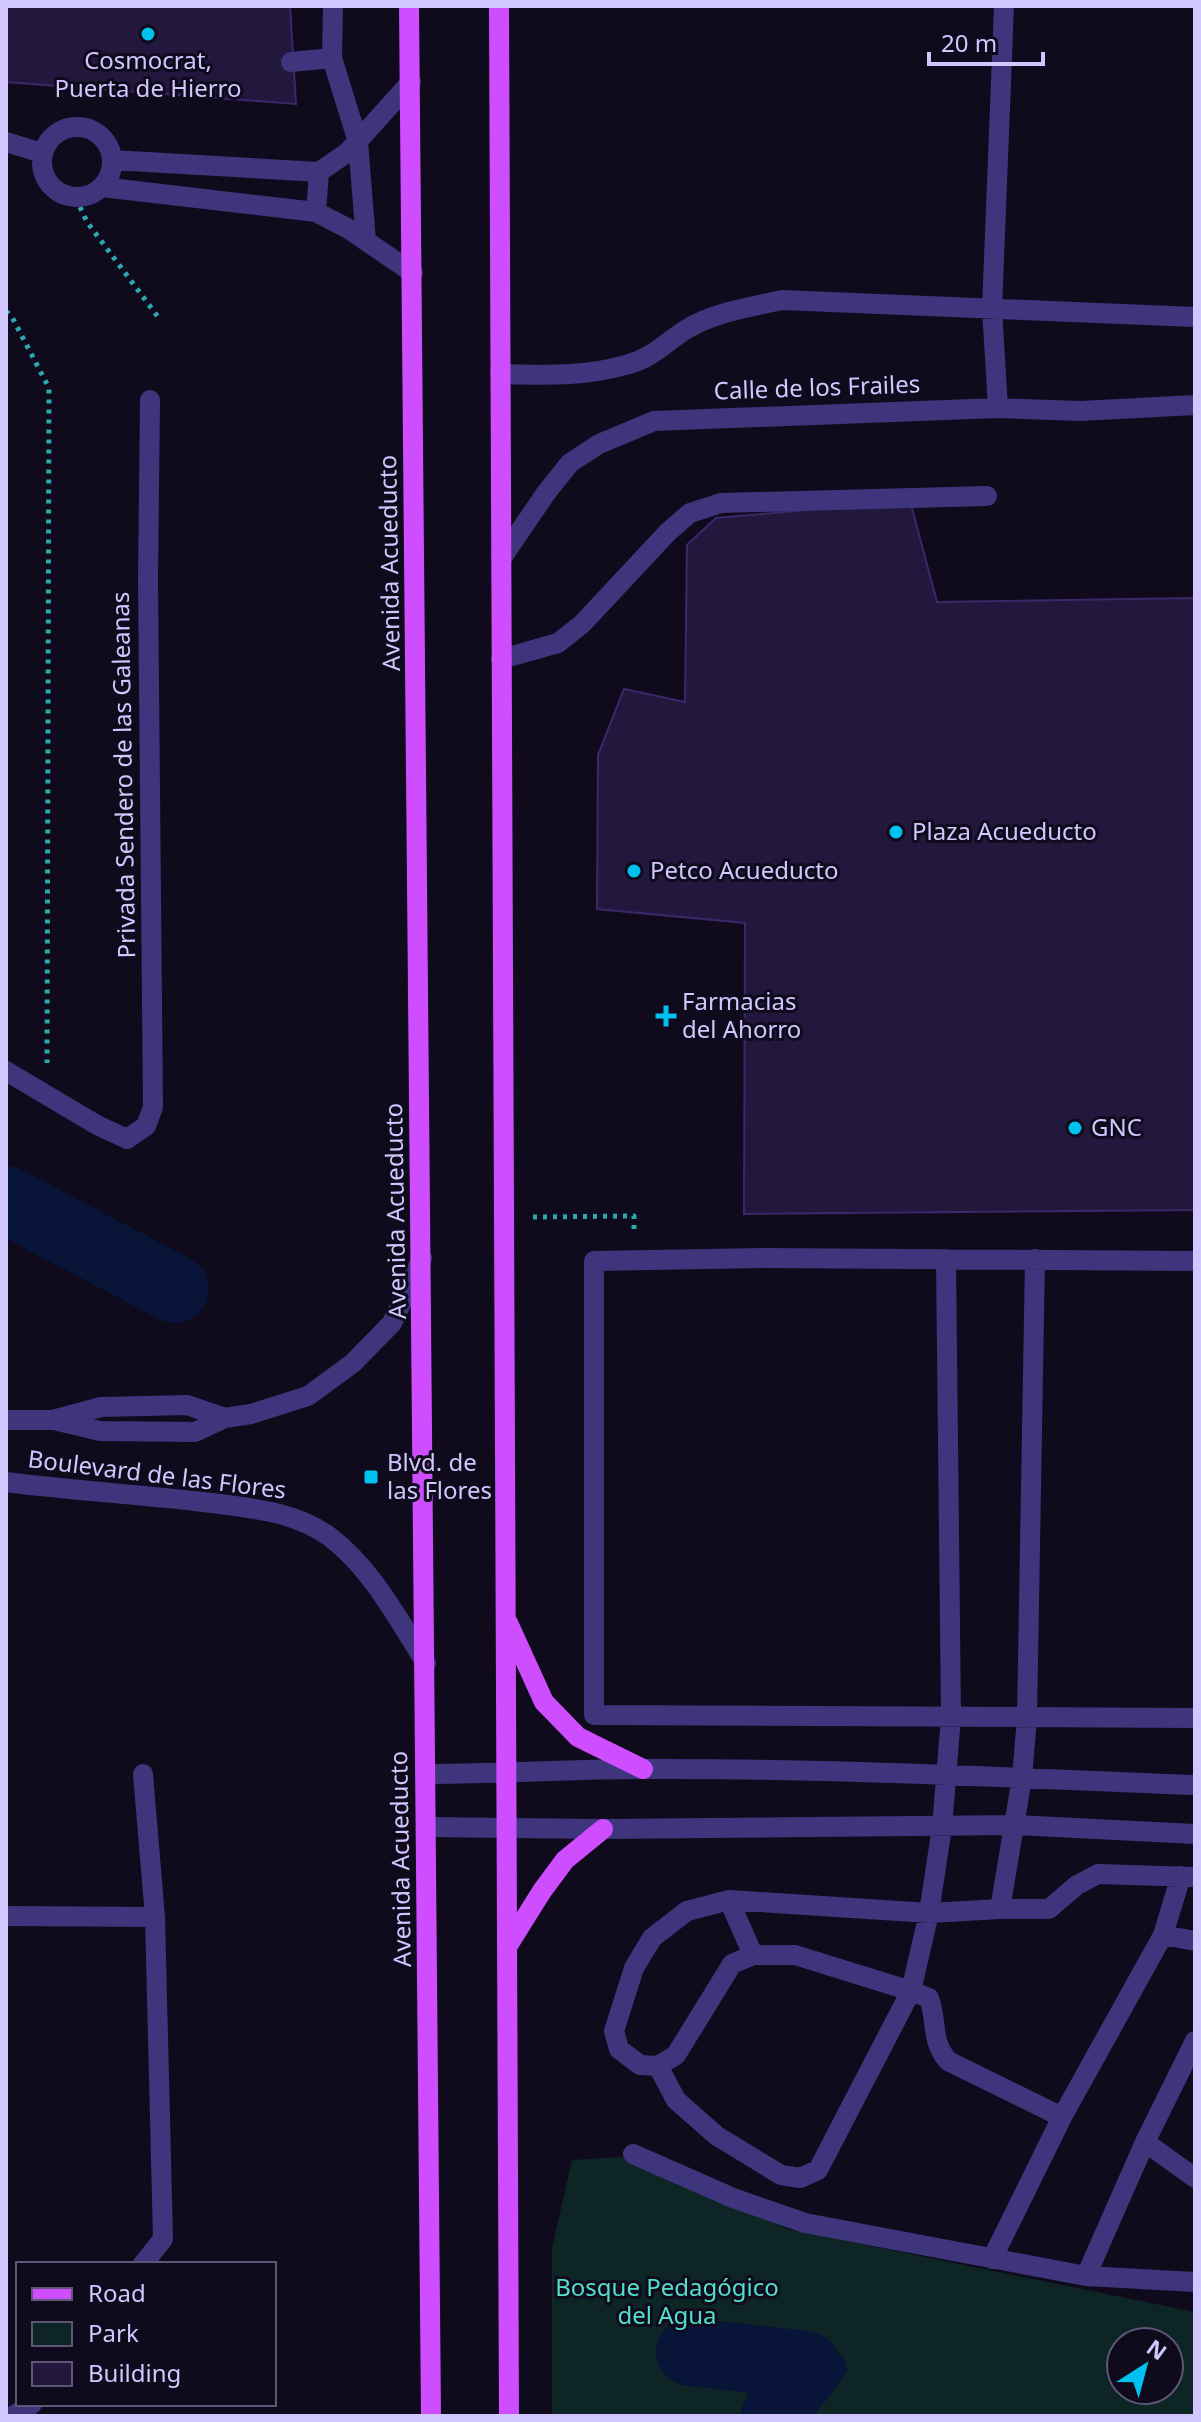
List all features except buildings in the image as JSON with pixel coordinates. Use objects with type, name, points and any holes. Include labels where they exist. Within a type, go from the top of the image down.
[{"type":"main road","name":"Avenida Acueducto","points":[[409,6],[431,2416]]},
{"type":"main road","points":[[499,6],[509,2416]]},
{"type":"main road","points":[[505,1616],[544,1702],[578,1737],[643,1769]]},
{"type":"main road","points":[[507,1947],[565,1860],[603,1829]]},
{"type":"street","points":[[333,6],[332,58],[358,142],[366,241]]},
{"type":"street","points":[[998,408],[992,309],[1004,6]]},
{"type":"street","points":[[291,62],[332,58]]},
{"type":"street","points":[[112,160],[319,172],[348,152],[411,82]]},
{"type":"street","points":[[80,126],[103,137],[110,148],[112,160],[110,175],[102,187],[91,195],[76,198],[53,189],[41,166],[47,142],[56,132],[67,127],[80,126]]},
{"type":"street","points":[[6,142],[42,153]]},
{"type":"street","points":[[316,212],[319,172]]},
{"type":"street","points":[[102,187],[316,212],[413,273]]},
{"type":"street","points":[[500,374],[578,375],[631,364],[663,349],[688,329],[734,310],[782,300],[1195,317]]},
{"type":"street","name":"Privada Sendero de las Galeanas","points":[[47,1096],[127,1139],[146,1126],[153,1107],[148,580],[150,400]]},
{"type":"street","name":"Calle de los Frailes","points":[[501,559],[570,463],[599,444],[654,421],[998,408],[1080,411],[1195,405]]},
{"type":"street","points":[[501,659],[558,643],[582,624],[668,532],[690,513],[721,503],[987,496]]},
{"type":"street","points":[[6,1071],[47,1096]]},
{"type":"street","name":"Boulevard de las Flores","points":[[6,1420],[53,1420],[100,1431],[195,1432],[225,1418],[251,1414],[308,1396],[353,1363],[392,1323],[422,1258]]},
{"type":"street","points":[[658,2066],[676,2100],[717,2136],[781,2175],[800,2178],[818,2170],[911,1991],[929,1913],[942,1827],[951,1717],[946,1259]]},
{"type":"street","points":[[1000,1909],[1022,1778],[1027,1718],[1035,1259]]},
{"type":"street","points":[[1195,1261],[594,1261],[594,1715],[1195,1718]]},
{"type":"street","name":"Boulevard de las Flores","points":[[6,1482],[249,1508],[300,1520],[329,1537],[356,1561],[379,1590],[426,1663]]},
{"type":"street","points":[[425,1774],[643,1769],[948,1775],[1195,1785]]},
{"type":"street","points":[[143,1774],[155,1917],[163,2239],[145,2262]]},
{"type":"street","points":[[426,1827],[603,1829],[1014,1825],[1195,1834]]},
{"type":"street","points":[[992,2259],[1062,2117],[1163,1935],[1188,1876],[1098,1874],[1077,1885],[1049,1909],[929,1913],[729,1900],[687,1911],[652,1938],[634,1968],[614,2031],[619,2049],[640,2065],[658,2066],[676,2055],[732,1964],[753,1955],[795,1955],[929,1998],[935,2015],[936,2047],[948,2061],[1062,2117]]},
{"type":"street","points":[[729,1900],[753,1955]]},
{"type":"street","points":[[6,1916],[155,1917]]},
{"type":"street","points":[[1163,1935],[1195,1941]]},
{"type":"street","points":[[1086,2276],[1145,2142],[1195,2041]]},
{"type":"street","points":[[1145,2142],[1195,2178]]},
{"type":"street","points":[[633,2154],[733,2198],[805,2223],[1086,2276],[1195,2282]]},
{"type":"path","points":[[76,198],[87,222],[158,317]]},
{"type":"path","points":[[6,311],[49,388],[47,1096]]},
{"type":"path","points":[[504,1217],[634,1216],[635,1260]]},
{"type":"green space","name":"Bosque Pedagógico del Agua","points":[[621,2157],[788,2229],[1195,2312],[1195,2416],[552,2416],[552,2248],[572,2160]]},
{"type":"water","points":[[817,2348],[832,2350],[843,2356],[848,2370],[826,2401],[803,2413],[795,2409],[795,2398],[785,2378],[796,2357]]},
{"type":"waterway","points":[[6,1200],[175,1289]]},
{"type":"waterway","points":[[690,2352],[806,2365],[775,2416]]},
{"type":"place","name":"Cosmocrat, Puerta de Hierro","points":[[148,34]]},
{"type":"place","name":"Plaza Acueducto","points":[[896,832]]},
{"type":"place","name":"Petco Acueducto","points":[[634,871]]},
{"type":"place","name":"Farmacias del Ahorro","points":[[666,1016]]},
{"type":"place","name":"GNC","points":[[1075,1128]]},
{"type":"place","name":"Blvd. de las Flores","points":[[371,1477]]}]
